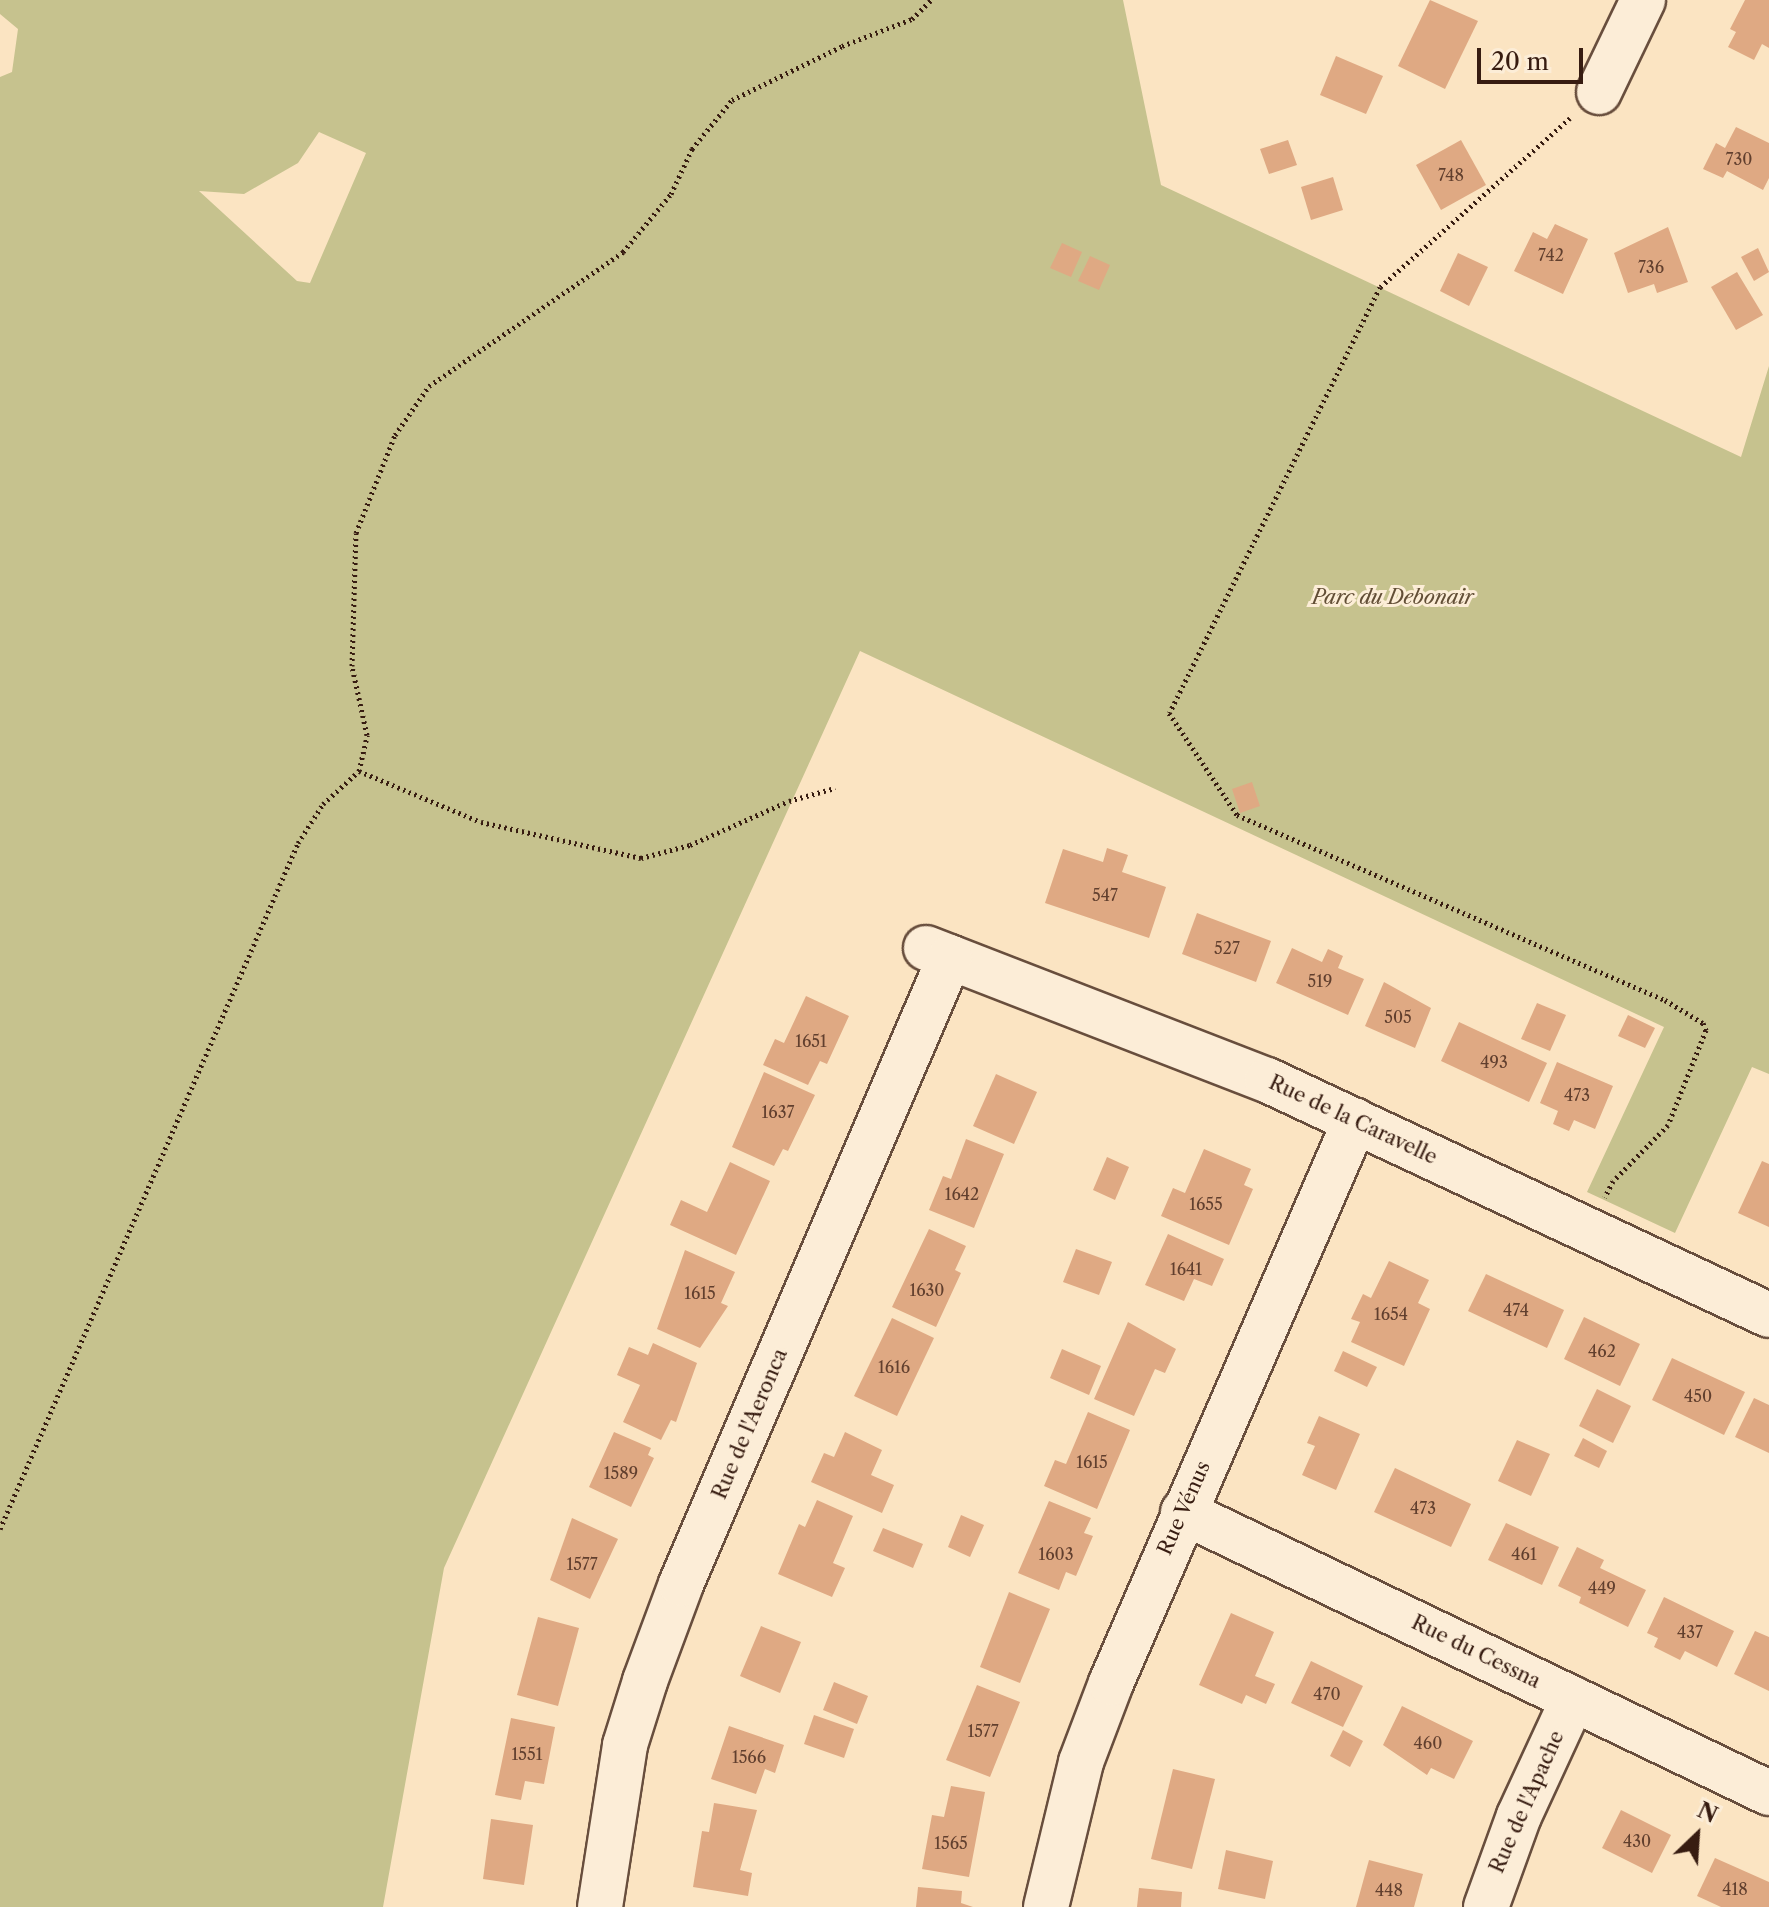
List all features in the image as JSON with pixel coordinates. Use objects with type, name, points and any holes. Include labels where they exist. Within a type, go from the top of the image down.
[{"type":"street","points":[[1599,92],[1643,0]]},
{"type":"street","name":"Rue de la Caravelle","points":[[938,952],[1254,1075],[1769,1315]]},
{"type":"street","name":"Rue de l'Aeronca","points":[[600,1907],[625,1745],[645,1681],[681,1584],[938,952]]},
{"type":"street","name":"Rue Vénus","points":[[1046,1907],[1081,1762],[1183,1512],[1355,1121]]},
{"type":"street","name":"Rue du Cessna","points":[[1183,1512],[1769,1793]]},
{"type":"street","name":"Rue de l'Apache","points":[[1486,1907],[1509,1840],[1573,1699]]},
{"type":"path","points":[[0,1529],[298,843],[323,804],[359,771],[367,735],[352,666],[356,533],[395,435],[429,386],[623,252],[671,194],[692,149],[732,100],[842,46],[912,19],[931,0]]},
{"type":"path","points":[[1590,1231],[1613,1181],[1668,1125],[1704,1038],[1703,1023],[1665,1000],[1237,815],[1169,713],[1380,287],[1599,92]]},
{"type":"path","points":[[359,771],[481,822],[641,858],[690,845],[789,801],[835,788]]},
{"type":"green space","name":"Parc du Debonair","points":[[0,0],[1123,0],[1161,185],[1741,457],[1769,366],[1769,1074],[1752,1067],[1675,1233],[1587,1192],[1664,1027],[860,651],[444,1568],[383,1907],[0,1907],[0,77],[12,72],[18,29],[0,14]],"holes":[[[319,132],[366,153],[310,283],[297,281],[199,191],[244,194],[298,163]]]},
{"type":"building","points":[[1430,0],[1478,21],[1445,89],[1398,66]]},
{"type":"building","points":[[1745,0],[1769,0],[1769,48],[1762,44],[1754,60],[1728,47],[1736,32],[1730,29]]},
{"type":"building","points":[[1336,56],[1383,76],[1366,114],[1320,95]]},
{"type":"building","points":[[1736,127],[1769,143],[1769,178],[1763,190],[1727,171],[1723,178],[1703,169],[1716,143],[1725,148]]},
{"type":"building","points":[[1288,140],[1297,165],[1269,174],[1260,149]]},
{"type":"building","points":[[1461,140],[1486,185],[1441,210],[1416,165]]},
{"type":"building","points":[[1333,177],[1343,210],[1311,220],[1301,187]]},
{"type":"building","points":[[1555,224],[1588,239],[1563,294],[1514,271],[1533,232],[1547,239]]},
{"type":"building","points":[[1668,227],[1688,282],[1657,293],[1654,284],[1628,293],[1614,253]]},
{"type":"building","points":[[1062,243],[1082,252],[1071,277],[1050,268]]},
{"type":"building","points":[[1758,248],[1769,272],[1754,281],[1741,257]]},
{"type":"building","points":[[1458,253],[1488,267],[1469,306],[1440,291]]},
{"type":"building","points":[[1090,256],[1110,265],[1099,290],[1078,281]]},
{"type":"building","points":[[1737,272],[1763,315],[1736,330],[1711,287]]},
{"type":"building","points":[[1252,782],[1260,806],[1240,813],[1232,789]]},
{"type":"building","points":[[1107,848],[1128,855],[1122,872],[1166,887],[1149,938],[1045,903],[1063,849],[1103,862]]},
{"type":"building","points":[[1197,913],[1271,941],[1256,982],[1182,954]]},
{"type":"building","points":[[1292,948],[1322,962],[1328,949],[1343,956],[1338,968],[1364,979],[1348,1015],[1276,983]]},
{"type":"building","points":[[1384,982],[1431,1008],[1415,1048],[1365,1026]]},
{"type":"building","points":[[806,996],[849,1016],[827,1064],[820,1061],[808,1085],[763,1065],[775,1039],[784,1043]]},
{"type":"building","points":[[1537,1003],[1566,1015],[1550,1051],[1521,1039]]},
{"type":"building","points":[[1628,1015],[1655,1028],[1645,1048],[1618,1036]]},
{"type":"building","points":[[1459,1022],[1547,1063],[1529,1102],[1441,1061]]},
{"type":"building","points":[[1557,1062],[1613,1086],[1595,1129],[1574,1120],[1569,1131],[1553,1124],[1558,1111],[1540,1103]]},
{"type":"building","points":[[764,1072],[815,1095],[788,1151],[783,1149],[774,1166],[732,1147]]},
{"type":"building","points":[[996,1074],[1037,1092],[1014,1144],[973,1126]]},
{"type":"building","points":[[966,1139],[1004,1154],[974,1228],[929,1210],[943,1176],[951,1179]]},
{"type":"building","points":[[1204,1149],[1251,1169],[1244,1185],[1253,1189],[1229,1245],[1161,1216],[1173,1188],[1185,1193]]},
{"type":"building","points":[[1107,1157],[1129,1167],[1115,1200],[1093,1190]]},
{"type":"building","points":[[1762,1161],[1769,1164],[1769,1227],[1738,1213]]},
{"type":"building","points":[[730,1162],[770,1181],[736,1255],[670,1225],[681,1200],[707,1212]]},
{"type":"building","points":[[929,1229],[966,1246],[955,1270],[961,1273],[936,1327],[892,1307]]},
{"type":"building","points":[[1168,1234],[1224,1259],[1212,1286],[1194,1279],[1184,1301],[1145,1285]]},
{"type":"building","points":[[1076,1249],[1112,1262],[1099,1295],[1063,1282]]},
{"type":"building","points":[[685,1250],[735,1272],[721,1303],[728,1306],[700,1348],[657,1329]]},
{"type":"building","points":[[1389,1261],[1429,1280],[1418,1303],[1430,1309],[1404,1366],[1351,1342],[1360,1322],[1351,1319],[1363,1294],[1371,1298]]},
{"type":"building","points":[[1486,1274],[1564,1310],[1547,1348],[1468,1311]]},
{"type":"building","points":[[1584,1317],[1640,1344],[1620,1386],[1564,1359]]},
{"type":"building","points":[[892,1318],[934,1338],[897,1416],[854,1396]]},
{"type":"building","points":[[1128,1322],[1176,1349],[1165,1373],[1155,1369],[1134,1416],[1094,1399]]},
{"type":"building","points":[[653,1343],[697,1363],[676,1422],[671,1420],[661,1440],[623,1422],[640,1385],[617,1375],[629,1347],[648,1355]]},
{"type":"building","points":[[1062,1349],[1101,1366],[1089,1395],[1050,1378]]},
{"type":"building","points":[[1343,1351],[1377,1367],[1367,1387],[1334,1371]]},
{"type":"building","points":[[1672,1358],[1745,1392],[1724,1435],[1652,1400]]},
{"type":"building","points":[[1597,1389],[1631,1406],[1613,1443],[1579,1426]]},
{"type":"building","points":[[1754,1398],[1769,1405],[1769,1453],[1735,1437]]},
{"type":"building","points":[[1088,1412],[1130,1430],[1097,1509],[1044,1486],[1055,1460],[1066,1464]]},
{"type":"building","points":[[1319,1416],[1360,1434],[1336,1490],[1302,1475],[1315,1446],[1307,1443]]},
{"type":"building","points":[[614,1432],[651,1448],[648,1455],[654,1458],[631,1507],[589,1487]]},
{"type":"building","points":[[845,1432],[882,1450],[871,1475],[894,1485],[882,1513],[811,1482],[824,1453],[834,1457]]},
{"type":"building","points":[[1583,1438],[1607,1451],[1599,1468],[1574,1456]]},
{"type":"building","points":[[1517,1440],[1550,1454],[1531,1496],[1498,1481]]},
{"type":"building","points":[[1395,1468],[1471,1504],[1451,1547],[1374,1512]]},
{"type":"building","points":[[817,1500],[853,1516],[833,1563],[845,1568],[832,1597],[778,1574],[799,1524],[805,1527]]},
{"type":"building","points":[[1049,1501],[1091,1518],[1084,1533],[1093,1536],[1076,1576],[1066,1572],[1059,1590],[1018,1573]]},
{"type":"building","points":[[961,1515],[984,1525],[970,1557],[948,1547]]},
{"type":"building","points":[[572,1518],[618,1539],[590,1599],[550,1580]]},
{"type":"building","points":[[1506,1523],[1559,1547],[1542,1585],[1488,1560]]},
{"type":"building","points":[[883,1528],[923,1544],[913,1568],[873,1551]]},
{"type":"building","points":[[1577,1547],[1604,1560],[1600,1568],[1646,1590],[1628,1627],[1579,1603],[1581,1597],[1558,1586]]},
{"type":"building","points":[[1009,1592],[1050,1609],[1020,1683],[980,1667]]},
{"type":"building","points":[[1664,1597],[1734,1631],[1717,1667],[1685,1651],[1680,1660],[1654,1647],[1658,1638],[1647,1633]]},
{"type":"building","points":[[1231,1613],[1274,1632],[1255,1676],[1275,1684],[1266,1704],[1246,1695],[1242,1704],[1199,1685]]},
{"type":"building","points":[[538,1617],[579,1628],[558,1706],[517,1695]]},
{"type":"building","points":[[761,1626],[801,1642],[780,1693],[740,1676]]},
{"type":"building","points":[[1755,1631],[1769,1637],[1769,1691],[1734,1674]]},
{"type":"building","points":[[1311,1661],[1363,1686],[1343,1727],[1291,1703]]},
{"type":"building","points":[[834,1682],[868,1696],[857,1724],[823,1710]]},
{"type":"building","points":[[977,1685],[1020,1702],[990,1777],[946,1760]]},
{"type":"building","points":[[1402,1706],[1473,1741],[1454,1779],[1431,1768],[1427,1775],[1383,1745]]},
{"type":"building","points":[[814,1715],[854,1729],[844,1758],[804,1744]]},
{"type":"building","points":[[511,1718],[555,1727],[544,1784],[525,1781],[521,1800],[495,1795]]},
{"type":"building","points":[[729,1726],[784,1745],[775,1773],[765,1769],[756,1794],[711,1779]]},
{"type":"building","points":[[1343,1730],[1363,1741],[1350,1767],[1330,1756]]},
{"type":"building","points":[[1173,1769],[1215,1779],[1192,1869],[1151,1859]]},
{"type":"building","points":[[951,1786],[985,1792],[969,1877],[922,1869],[932,1815],[944,1817]]},
{"type":"building","points":[[714,1803],[757,1810],[740,1870],[752,1873],[748,1896],[693,1887],[702,1831],[709,1832]]},
{"type":"building","points":[[1621,1810],[1671,1835],[1652,1873],[1602,1848]]},
{"type":"building","points":[[491,1819],[533,1825],[524,1885],[483,1879]]},
{"type":"building","points":[[1226,1850],[1273,1861],[1265,1899],[1218,1889]]},
{"type":"building","points":[[1715,1858],[1769,1882],[1769,1907],[1721,1907],[1697,1896]]},
{"type":"building","points":[[1369,1860],[1423,1874],[1414,1907],[1356,1907]]},
{"type":"building","points":[[918,1887],[962,1891],[961,1903],[973,1907],[916,1907]]},
{"type":"building","points":[[1139,1888],[1182,1892],[1181,1907],[1137,1907]]}]
